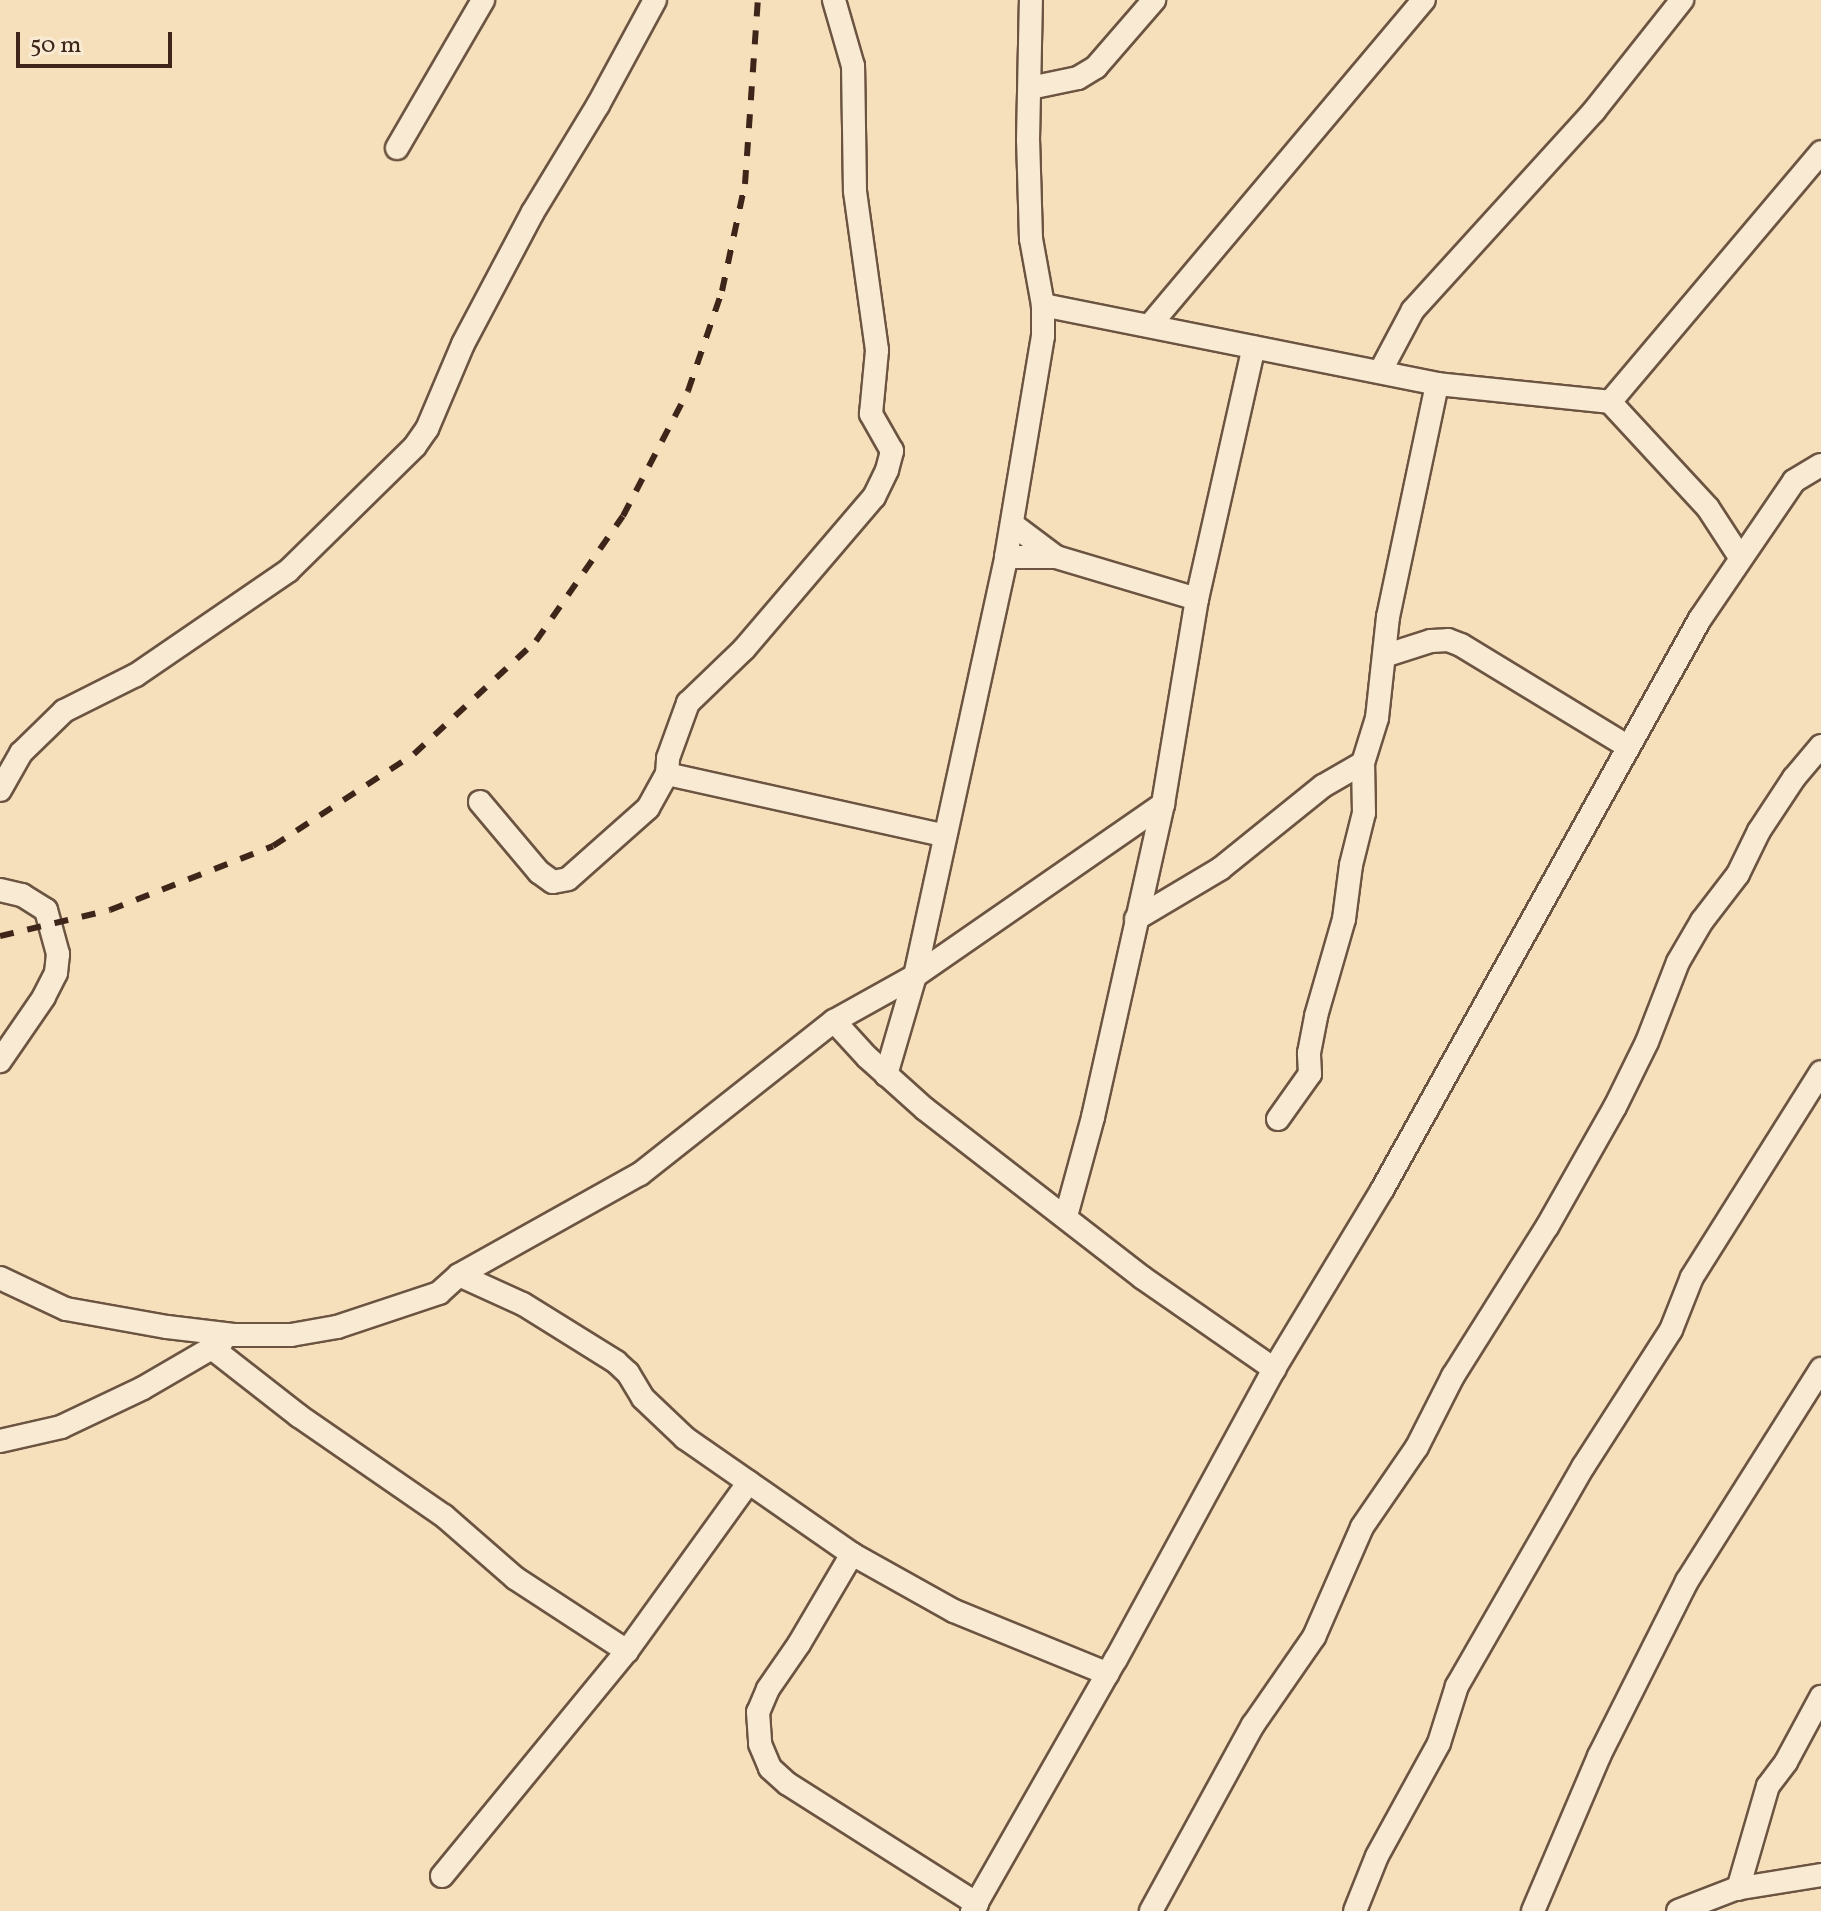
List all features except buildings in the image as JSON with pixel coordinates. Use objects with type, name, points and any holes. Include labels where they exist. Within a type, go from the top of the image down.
[{"type":"street","points":[[397,148],[483,0]]},
{"type":"street","points":[[0,790],[21,753],[64,711],[136,675],[288,571],[415,446],[505,265],[655,0]]},
{"type":"street","points":[[480,802],[539,872],[553,882],[568,879],[648,808],[667,774],[668,758],[682,712],[744,649],[874,497],[892,451],[871,414],[877,350],[855,191],[853,66],[834,0]]},
{"type":"street","points":[[886,1075],[915,976],[943,835],[1006,557],[1043,336],[1043,305],[1031,239],[1031,0]]},
{"type":"street","points":[[1030,88],[1078,78],[1096,67],[1154,0]]},
{"type":"street","points":[[1150,325],[1424,0]]},
{"type":"street","points":[[1380,372],[1413,310],[1594,111],[1682,0]]},
{"type":"street","points":[[1610,402],[1821,152]]},
{"type":"street","points":[[1043,305],[1437,384],[1610,402],[1708,508],[1740,557]]},
{"type":"street","points":[[1066,1216],[1093,1117],[1163,804],[1197,599],[1254,347]]},
{"type":"street","points":[[1278,1119],[1310,1074],[1309,1053],[1316,1016],[1344,919],[1351,865],[1364,813],[1363,763],[1377,718],[1388,617],[1437,384]]},
{"type":"street","points":[[852,1554],[799,1644],[768,1689],[758,1712],[760,1744],[770,1768],[788,1784],[974,1907],[1108,1674],[1274,1369],[1382,1190],[1627,746],[1740,557],[1794,481],[1820,466]]},
{"type":"street","points":[[1012,524],[1056,557]]},
{"type":"street","points":[[1006,557],[1056,557],[1197,599]]},
{"type":"street","points":[[1384,656],[1431,641],[1448,640],[1627,746]]},
{"type":"street","points":[[1151,1911],[1253,1725],[1314,1637],[1362,1527],[1417,1447],[1453,1376],[1547,1227],[1608,1118],[1647,1042],[1686,948],[1702,921],[1738,874],[1768,818],[1821,746]]},
{"type":"street","points":[[1136,919],[1220,869],[1323,786],[1363,763]]},
{"type":"street","points":[[667,774],[943,835]]},
{"type":"street","points":[[0,1278],[66,1309],[234,1335],[291,1335],[337,1327],[439,1293],[459,1275],[640,1174],[834,1021],[915,976],[1163,804]]},
{"type":"street","points":[[0,890],[22,895],[46,910],[58,954],[56,973],[44,997],[0,1061]]},
{"type":"street","points":[[834,1021],[886,1075],[1143,1278],[1274,1369]]},
{"type":"street","points":[[1355,1911],[1377,1856],[1439,1743],[1457,1686],[1583,1467],[1671,1330],[1692,1277],[1821,1072]]},
{"type":"street","points":[[459,1275],[523,1304],[616,1362],[657,1413],[852,1554],[954,1611],[1108,1674]]},
{"type":"street","points":[[0,1441],[61,1427],[143,1388],[234,1335]]},
{"type":"street","points":[[212,1348],[299,1416],[444,1516],[515,1578],[627,1651]]},
{"type":"street","points":[[1533,1911],[1599,1756],[1687,1581],[1821,1369]]},
{"type":"street","points":[[442,1876],[627,1651],[749,1482]]},
{"type":"street","points":[[1738,1889],[1768,1786],[1786,1762],[1821,1697]]},
{"type":"street","points":[[1678,1911],[1738,1889],[1821,1875]]},
{"type":"railway","points":[[0,936],[110,910],[273,846],[414,754],[536,641],[623,516],[688,391],[722,291],[745,184],[758,0]]}]
